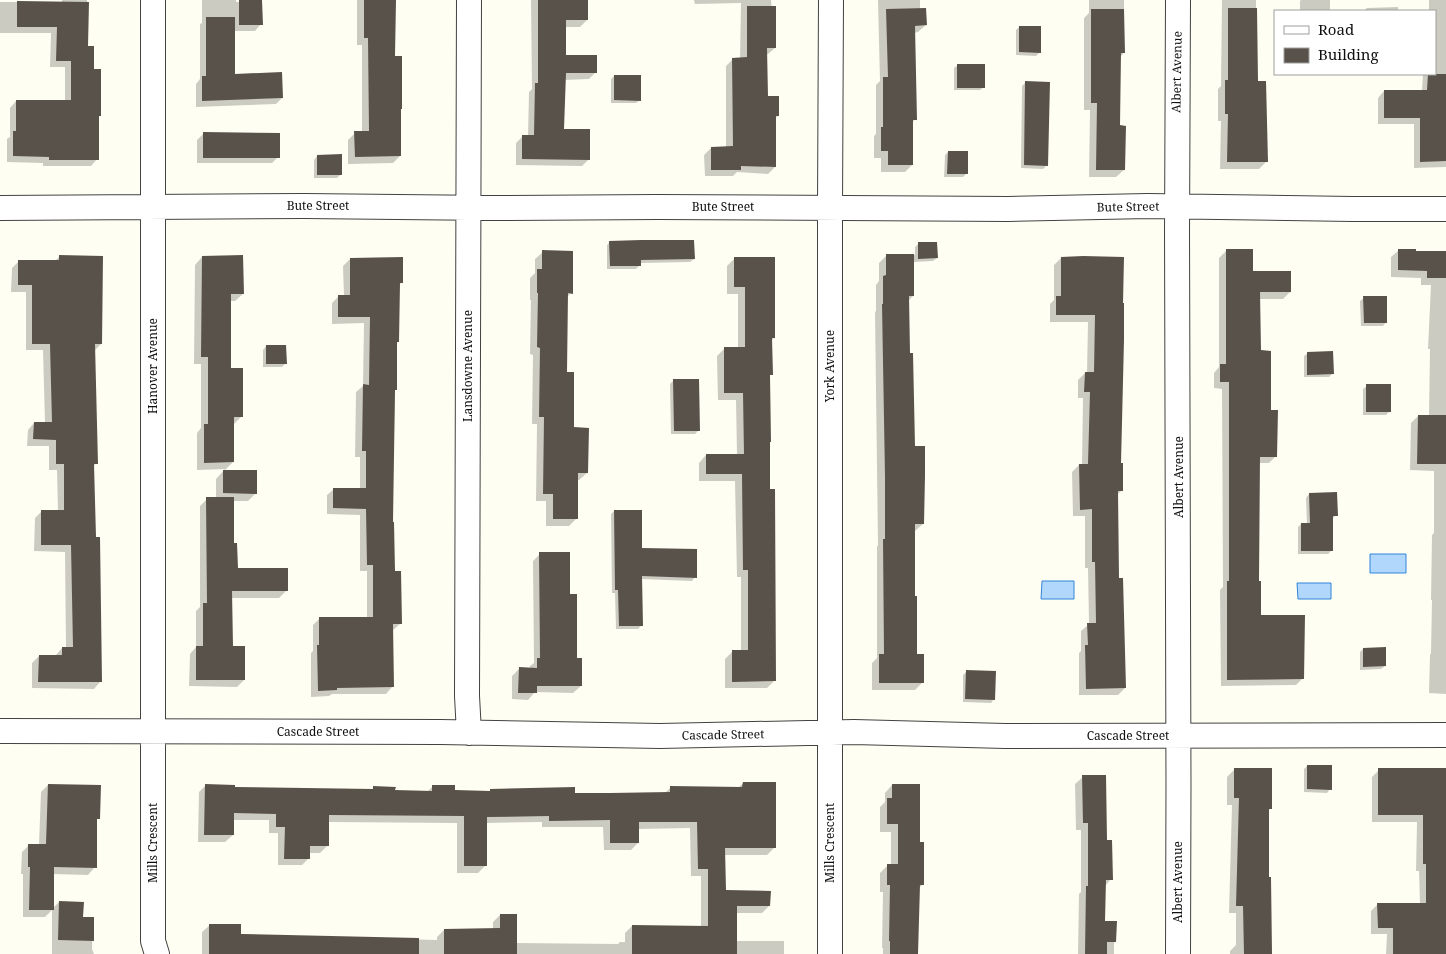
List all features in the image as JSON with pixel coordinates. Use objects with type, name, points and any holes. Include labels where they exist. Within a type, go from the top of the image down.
[{"type":"street","name":"Hanover Avenue","points":[[153,0],[153,732]]},
{"type":"street","name":"Lansdowne Avenue","points":[[468,732],[469,0]]},
{"type":"street","name":"York Avenue","points":[[830,732],[831,0]]},
{"type":"street","name":"Albert Avenue","points":[[1178,0],[1176,207],[1178,248],[1178,954]]},
{"type":"street","name":"Bute Street","points":[[0,208],[153,206],[1446,209]]},
{"type":"street","name":"Cascade Street","points":[[0,731],[468,732],[660,736],[830,732],[1005,736],[1446,735]]},
{"type":"street","name":"Mills Crescent","points":[[153,732],[153,941],[157,954]]},
{"type":"street","name":"Mills Crescent","points":[[830,732],[830,954]]},
{"type":"water","points":[[1370,554],[1406,554],[1406,573],[1370,573]]},
{"type":"water","points":[[1042,581],[1074,581],[1074,599],[1041,599]]},
{"type":"water","points":[[1297,583],[1331,583],[1331,599],[1298,599]]},
{"type":"building","points":[[239,0],[262,0],[263,25],[239,25]]},
{"type":"building","points":[[364,0],[396,0],[395,56],[402,56],[401,156],[355,157],[354,131],[369,131],[368,38],[364,38]]},
{"type":"building","points":[[538,0],[588,0],[588,20],[566,20],[566,55],[597,55],[597,73],[566,73],[564,129],[590,129],[590,160],[522,159],[522,135],[534,135],[535,83],[538,83]]},
{"type":"building","points":[[17,1],[89,2],[88,46],[94,46],[94,69],[101,69],[99,160],[49,160],[49,157],[13,156],[13,131],[16,131],[16,100],[71,100],[71,61],[56,61],[57,27],[17,27]]},
{"type":"building","points":[[747,6],[776,6],[776,48],[767,48],[768,96],[779,96],[779,116],[776,116],[776,167],[741,166],[741,170],[711,170],[711,147],[733,146],[732,58],[747,57]]},
{"type":"building","points":[[926,8],[927,25],[915,26],[917,120],[913,120],[913,165],[888,165],[888,151],[881,151],[883,77],[888,77],[886,9]]},
{"type":"building","points":[[1228,8],[1257,8],[1258,81],[1266,81],[1268,162],[1227,162],[1228,114],[1225,114],[1225,80],[1228,80]]},
{"type":"building","points":[[1091,9],[1124,9],[1125,53],[1121,53],[1120,125],[1126,126],[1125,170],[1096,170],[1097,103],[1091,103]]},
{"type":"building","points":[[206,17],[235,17],[235,74],[282,72],[283,98],[202,101],[202,76],[206,76]]},
{"type":"building","points":[[1019,26],[1041,26],[1041,53],[1019,52]]},
{"type":"building","points":[[957,64],[985,64],[985,88],[957,88]]},
{"type":"building","points":[[1446,74],[1446,161],[1420,162],[1420,118],[1384,118],[1384,90],[1427,90],[1428,75]]},
{"type":"building","points":[[614,75],[641,75],[641,101],[614,100]]},
{"type":"building","points":[[1025,81],[1050,82],[1048,166],[1024,165]]},
{"type":"building","points":[[203,132],[280,133],[280,158],[203,158]]},
{"type":"building","points":[[948,151],[968,151],[968,174],[947,174]]},
{"type":"building","points":[[342,154],[342,175],[317,175],[317,155]]},
{"type":"building","points":[[694,240],[695,259],[641,260],[641,266],[610,266],[609,241]]},
{"type":"building","points":[[918,242],[937,242],[938,258],[918,259]]},
{"type":"building","points":[[1226,249],[1253,249],[1253,271],[1291,271],[1291,292],[1260,292],[1261,350],[1271,351],[1271,410],[1278,410],[1277,457],[1260,457],[1259,581],[1261,581],[1261,615],[1305,615],[1304,679],[1227,680],[1229,382],[1220,382],[1220,364],[1226,364]]},
{"type":"building","points":[[1398,249],[1446,251],[1446,278],[1427,278],[1427,271],[1398,270]]},
{"type":"building","points":[[542,250],[573,251],[573,294],[568,293],[567,372],[574,372],[574,427],[589,428],[588,473],[578,473],[578,519],[553,519],[553,494],[543,494],[544,417],[539,417],[540,348],[537,347],[537,269],[542,269]]},
{"type":"building","points":[[886,254],[914,254],[914,296],[909,296],[910,353],[913,353],[915,446],[925,446],[924,524],[915,524],[915,596],[917,596],[917,654],[924,654],[924,683],[879,683],[879,654],[884,654],[883,539],[885,539],[885,476],[882,304],[883,276],[886,275]]},
{"type":"building","points":[[59,255],[103,256],[102,344],[95,344],[98,464],[94,464],[96,537],[100,537],[102,682],[38,682],[39,655],[62,655],[62,647],[73,647],[71,545],[41,545],[41,510],[64,510],[64,464],[56,464],[56,440],[33,439],[34,422],[52,422],[50,344],[32,344],[32,285],[18,285],[18,260],[59,260]]},
{"type":"building","points":[[243,255],[244,294],[231,294],[231,368],[243,368],[243,417],[234,417],[234,462],[204,463],[204,424],[208,424],[208,357],[201,357],[202,256]]},
{"type":"building","points":[[403,257],[403,283],[400,283],[399,342],[397,342],[397,390],[395,390],[393,522],[395,571],[401,571],[402,624],[393,624],[394,687],[337,688],[337,690],[318,691],[317,645],[319,645],[319,617],[373,617],[373,565],[367,565],[366,509],[333,508],[333,488],[366,488],[366,451],[362,451],[363,384],[369,385],[370,317],[338,317],[338,295],[350,295],[350,258]]},
{"type":"building","points":[[734,257],[775,257],[775,338],[772,338],[773,375],[770,375],[770,489],[775,489],[776,681],[732,682],[732,650],[748,650],[748,570],[743,570],[742,474],[706,474],[706,454],[744,454],[743,393],[724,393],[724,347],[745,347],[745,287],[734,287]]},
{"type":"building","points":[[1061,257],[1124,257],[1121,463],[1123,463],[1123,491],[1118,491],[1119,578],[1123,578],[1126,688],[1086,689],[1085,645],[1088,645],[1087,623],[1096,623],[1095,562],[1092,562],[1092,509],[1080,510],[1079,464],[1088,464],[1090,392],[1084,392],[1085,372],[1094,372],[1095,315],[1056,315],[1056,296],[1061,296]]},
{"type":"building","points":[[1363,296],[1387,296],[1387,323],[1364,323]]},
{"type":"building","points":[[266,345],[286,345],[287,364],[266,364]]},
{"type":"building","points":[[1333,351],[1334,374],[1307,375],[1307,352]]},
{"type":"building","points":[[673,379],[699,379],[700,431],[674,431]]},
{"type":"building","points":[[1366,384],[1391,384],[1391,412],[1366,412]]},
{"type":"building","points":[[1418,415],[1446,415],[1446,464],[1417,464]]},
{"type":"building","points":[[223,470],[257,470],[257,494],[223,493]]},
{"type":"building","points":[[1337,492],[1338,516],[1333,516],[1333,551],[1301,551],[1301,523],[1310,523],[1309,493]]},
{"type":"building","points":[[206,497],[234,497],[234,543],[237,543],[238,568],[288,568],[288,591],[232,591],[233,646],[245,646],[245,680],[196,680],[196,646],[203,646],[203,603],[207,603]]},
{"type":"building","points":[[614,510],[642,510],[642,548],[697,549],[697,578],[642,576],[643,626],[619,626],[618,590],[615,590]]},
{"type":"building","points":[[539,552],[570,552],[570,594],[577,594],[577,658],[582,658],[582,686],[537,686],[537,693],[518,693],[519,667],[537,668],[537,658],[540,658]]},
{"type":"building","points":[[1386,647],[1386,666],[1363,667],[1363,648]]},
{"type":"building","points":[[966,670],[996,671],[995,700],[965,699]]},
{"type":"building","points":[[1307,765],[1332,765],[1332,790],[1307,789]]},
{"type":"building","points":[[1234,768],[1272,768],[1272,809],[1269,809],[1269,877],[1271,877],[1272,954],[1244,954],[1243,906],[1236,906],[1239,798],[1234,798]]},
{"type":"building","points":[[1378,768],[1446,768],[1446,954],[1393,954],[1393,928],[1378,928],[1377,903],[1426,903],[1426,864],[1423,864],[1423,815],[1378,815]]},
{"type":"building","points":[[1082,775],[1106,775],[1107,840],[1112,840],[1113,880],[1106,880],[1105,921],[1117,921],[1116,942],[1107,942],[1107,954],[1085,954],[1088,823],[1083,823]]},
{"type":"building","points":[[743,782],[776,782],[776,848],[725,848],[726,890],[771,891],[770,906],[737,906],[737,954],[632,954],[632,925],[708,926],[708,869],[698,869],[697,822],[639,822],[639,843],[610,843],[610,820],[549,821],[549,816],[487,817],[487,866],[464,866],[464,816],[329,815],[329,846],[310,846],[310,859],[284,859],[285,827],[276,827],[276,814],[234,813],[234,835],[204,835],[205,784],[235,785],[235,787],[373,789],[373,786],[396,787],[395,790],[432,791],[432,785],[455,785],[455,790],[490,791],[490,789],[575,787],[575,793],[610,793],[670,792],[670,786],[742,787]]},
{"type":"building","points":[[48,784],[101,785],[100,819],[97,819],[97,868],[54,867],[54,910],[29,910],[30,867],[28,867],[28,844],[46,844]]},
{"type":"building","points":[[892,784],[920,784],[920,842],[924,842],[924,885],[920,885],[918,954],[890,954],[890,885],[887,885],[887,864],[898,864],[898,824],[887,824],[887,798],[892,798]]},
{"type":"building","points":[[59,901],[84,902],[83,917],[94,917],[94,941],[58,940]]},
{"type":"building","points":[[500,914],[517,914],[517,954],[444,954],[444,929],[500,928]]},
{"type":"building","points":[[209,924],[241,924],[241,934],[419,938],[419,954],[209,954]]}]
